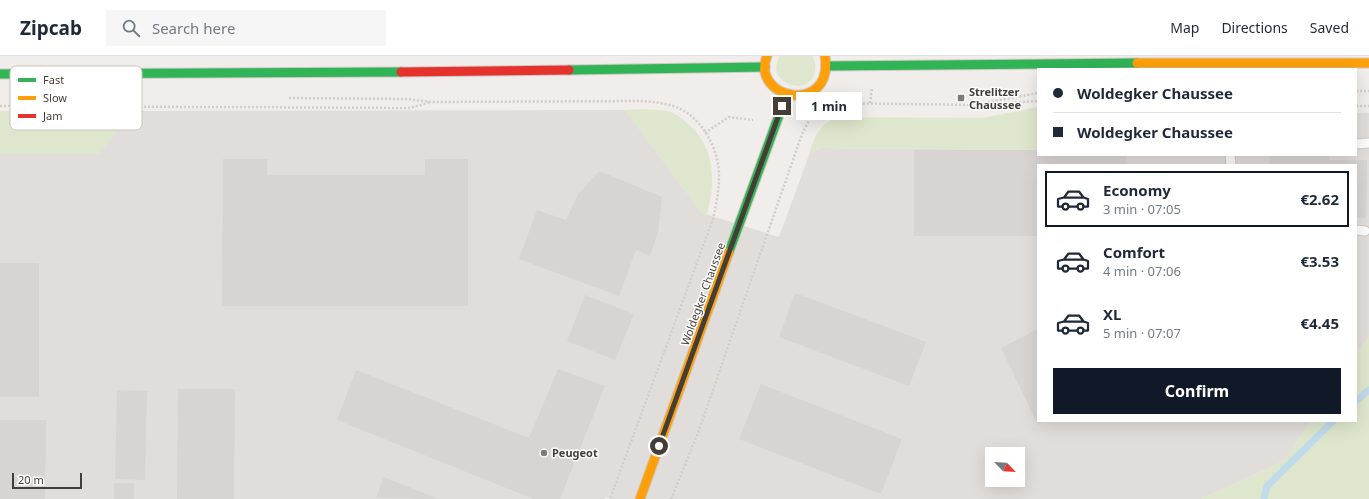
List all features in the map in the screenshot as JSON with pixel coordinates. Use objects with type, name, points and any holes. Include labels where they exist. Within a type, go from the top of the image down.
[{"type":"main road","points":[[767,56],[765,67],[766,74],[773,87],[786,96],[800,97],[814,91],[823,80],[826,66],[825,56]]},
{"type":"main road","points":[[826,66],[1194,62],[1369,63]]},
{"type":"main road","points":[[142,74],[329,73],[765,67]]},
{"type":"main road","points":[[0,74],[10,74]]},
{"type":"main road","name":"Woldegker Chaussee","points":[[640,499],[786,96]]},
{"type":"lane","points":[[1357,144],[1369,142]]},
{"type":"path","points":[[1357,90],[1369,91]]},
{"type":"path","points":[[974,105],[1037,93]]},
{"type":"path","points":[[142,107],[410,108],[432,102],[643,101],[662,103],[677,108],[698,124],[712,144],[719,176],[713,219],[610,499]]},
{"type":"path","points":[[828,104],[844,102],[974,105],[1037,101]]},
{"type":"path","points":[[0,106],[10,106]]},
{"type":"path","points":[[1357,106],[1369,106]]},
{"type":"path","points":[[671,499],[698,433],[802,134],[815,112]]},
{"type":"path","points":[[705,133],[729,116]]},
{"type":"shaded area","points":[[625,110],[702,213],[779,237],[809,155],[819,148],[1037,150],[1037,156],[1357,156],[1357,113],[1369,113],[1369,336],[1357,354],[1357,164],[1037,164],[1037,422],[1310,422],[1284,461],[1201,499],[610,499],[605,497],[605,499],[0,499],[0,154],[99,154],[117,130],[142,130],[142,111]]},
{"type":"green space","points":[[780,56],[812,56],[815,61],[815,71],[811,80],[805,84],[797,86],[782,80],[778,74],[776,66]]},
{"type":"green space","points":[[1037,107],[1037,150],[819,148],[809,155],[818,132],[827,123],[839,117],[982,118]]},
{"type":"green space","points":[[625,110],[662,110],[675,114],[697,133],[704,143],[711,166],[712,178],[712,190],[707,214],[702,213]]},
{"type":"green space","points":[[0,111],[10,111],[10,130],[117,130],[100,154],[0,154]]},
{"type":"green space","points":[[1369,336],[1369,499],[1201,499],[1284,461],[1310,422],[1357,422],[1357,354]]},
{"type":"building","points":[[914,150],[1037,150],[1037,156],[1126,156],[1126,164],[1037,164],[1037,236],[914,236]]},
{"type":"building","points":[[1270,156],[1329,156],[1329,160],[1367,160],[1366,218],[1357,218],[1357,164],[1268,164]]},
{"type":"building","points":[[223,159],[267,159],[267,175],[425,175],[425,159],[468,159],[468,306],[222,306]]},
{"type":"building","points":[[599,171],[662,197],[658,232],[650,256],[636,250],[619,296],[519,259],[537,210],[566,220],[579,193]]},
{"type":"building","points":[[0,263],[39,263],[39,397],[0,397]]},
{"type":"building","points":[[795,293],[926,342],[909,386],[779,337]]},
{"type":"building","points":[[585,295],[634,314],[615,360],[567,341]]},
{"type":"building","points":[[1037,330],[1037,422],[1044,422],[1038,425],[1001,348]]},
{"type":"building","points":[[558,369],[605,386],[560,499],[534,499],[337,420],[356,370],[529,438]]},
{"type":"building","points":[[761,384],[902,439],[881,494],[739,439]]},
{"type":"building","points":[[178,389],[235,389],[234,499],[177,499]]},
{"type":"building","points":[[117,390],[147,391],[145,480],[115,479]]},
{"type":"building","points":[[0,420],[46,420],[45,499],[0,499]]},
{"type":"building","points":[[384,477],[438,499],[376,498]]},
{"type":"building","points":[[114,483],[134,483],[134,499],[114,499]]},
{"type":"waterway","points":[[1357,400],[1369,390]]},
{"type":"waterway","points":[[1264,499],[1267,486],[1332,422]]},
{"type":"traffic: fast","points":[[827,66],[1137,63]]},
{"type":"traffic: fast","points":[[569,70],[765,67]]},
{"type":"traffic: fast","points":[[142,73],[401,72]]},
{"type":"traffic: fast","points":[[0,74],[10,74]]},
{"type":"traffic: fast","points":[[729,252],[786,96]]},
{"type":"traffic: slow","points":[[767,56],[765,71],[770,83],[780,91],[793,95],[806,94],[817,88],[824,75],[825,56]]},
{"type":"traffic: slow","points":[[1137,63],[1369,63]]},
{"type":"traffic: slow","points":[[640,499],[729,252]]},
{"type":"traffic: jam","points":[[401,72],[569,70]]},
{"type":"place","name":"Strelitzer Chaussee","points":[[961,98]]},
{"type":"place","name":"Peugeot","points":[[544,453]]},
{"type":"route","points":[[659,446],[742,222],[782,106]]}]
